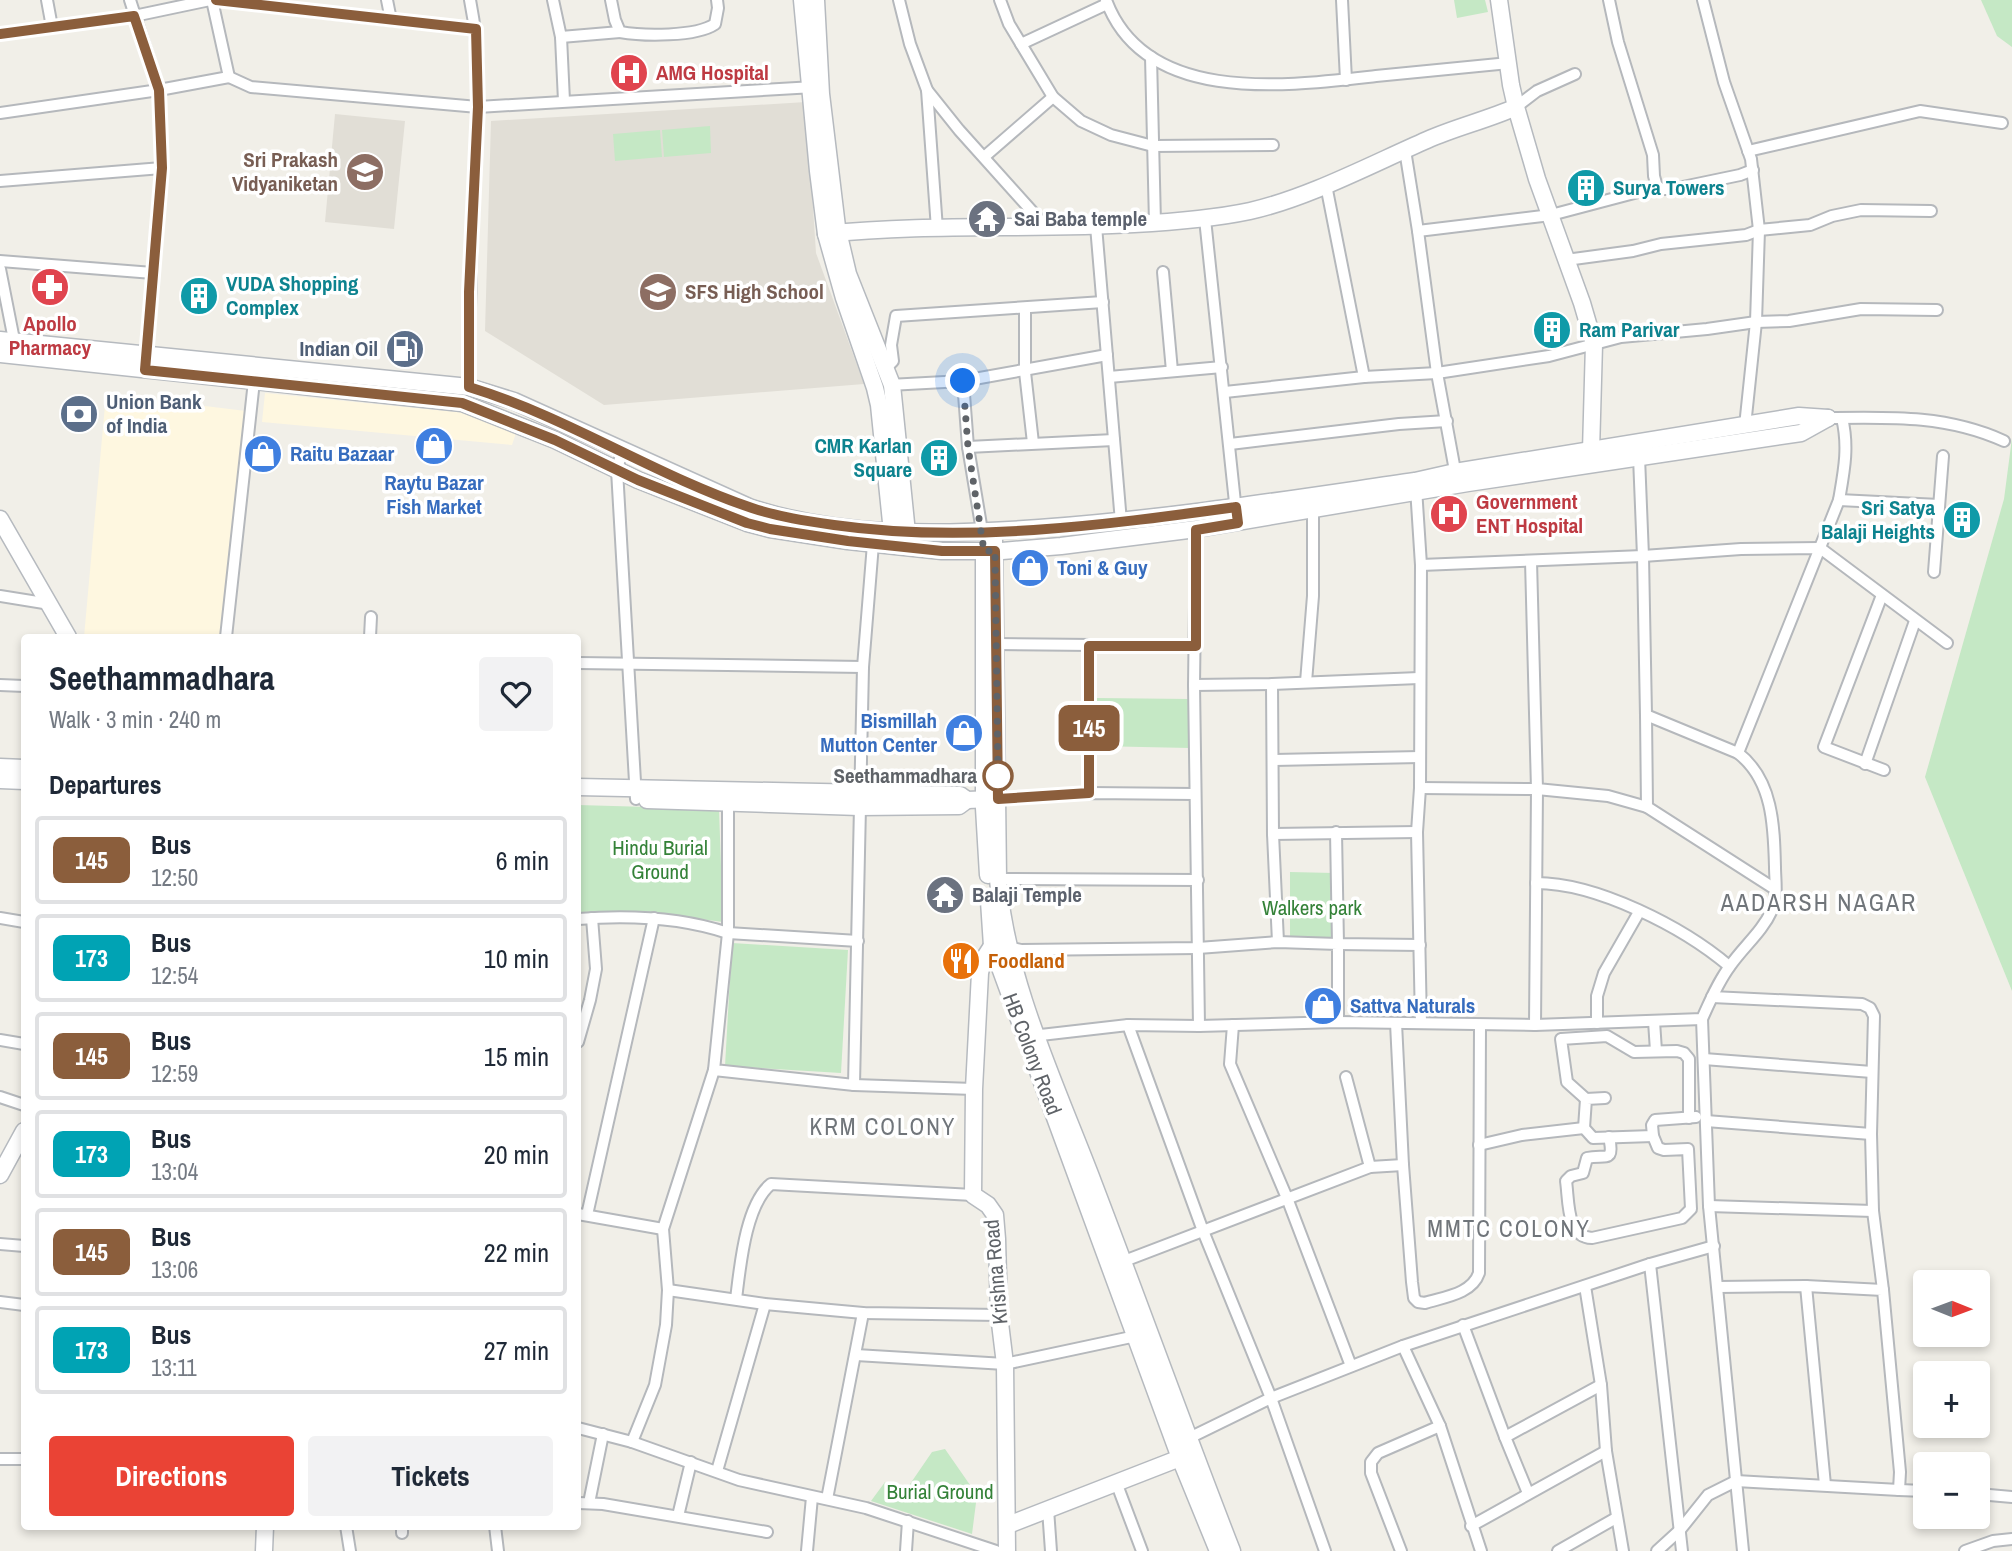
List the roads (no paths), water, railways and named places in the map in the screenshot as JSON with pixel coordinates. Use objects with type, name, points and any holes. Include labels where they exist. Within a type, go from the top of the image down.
[{"type":"street","points":[[47,0],[52,27]]},
{"type":"street","points":[[130,0],[159,90],[162,168],[146,363]]},
{"type":"street","points":[[0,34],[134,16],[213,0],[309,5],[391,20],[476,29]]},
{"type":"street","points":[[213,0],[229,78]]},
{"type":"street","points":[[387,0],[391,20]]},
{"type":"street","points":[[469,387],[469,292],[478,107],[476,29],[470,0]]},
{"type":"street","points":[[553,0],[561,37],[564,101]]},
{"type":"street","points":[[611,0],[620,32]]},
{"type":"street","points":[[561,37],[620,32],[644,34],[704,30],[715,23],[717,0]]},
{"type":"street","points":[[899,0],[910,44],[927,90],[937,229]]},
{"type":"street","points":[[1000,0],[1009,24],[1053,97],[1081,121],[1111,135],[1153,146],[1273,145]]},
{"type":"street","points":[[1342,0],[1346,80]]},
{"type":"street","points":[[1499,0],[1516,107],[1537,179],[1594,344],[1591,450]]},
{"type":"street","points":[[1609,0],[1618,42],[1653,155],[1657,187]]},
{"type":"street","points":[[1703,0],[1724,82],[1753,170],[1759,230],[1756,322],[1745,426]]},
{"type":"street","points":[[816,1],[815,86],[832,233],[844,298],[884,386]]},
{"type":"street","points":[[1021,44],[1107,2],[1112,17],[1134,43],[1159,63],[1199,78],[1243,84],[1346,80],[1509,63]]},
{"type":"street","points":[[1152,57],[1155,223]]},
{"type":"street","points":[[832,233],[1047,229],[1205,219],[1252,211],[1326,185],[1430,138],[1516,107],[1537,91],[1575,74]]},
{"type":"street","points":[[0,113],[229,78],[251,87],[478,107],[815,86]]},
{"type":"street","points":[[927,90],[1047,229]]},
{"type":"street","points":[[984,157],[1053,97]]},
{"type":"street","points":[[1748,151],[1920,111],[2002,123]]},
{"type":"street","points":[[1405,150],[1437,373],[1456,478]]},
{"type":"street","points":[[0,181],[162,168]]},
{"type":"street","points":[[1418,231],[1551,215],[1657,187],[1673,189],[1740,176],[1753,170]]},
{"type":"street","points":[[1326,185],[1364,377]]},
{"type":"street","points":[[1566,260],[1633,251],[1661,244],[1810,225],[1832,216],[1861,210],[1931,211]]},
{"type":"street","points":[[1205,219],[1237,515]]},
{"type":"street","points":[[1096,226],[1121,522]]},
{"type":"street","points":[[832,233],[885,369],[879,405],[899,532]]},
{"type":"street","points":[[0,261],[153,273]]},
{"type":"street","points":[[0,269],[7,348],[146,363],[469,387],[514,401],[724,498],[766,513],[786,518],[899,532],[988,531],[1313,510],[1591,450],[1800,416],[1953,423],[1977,429],[2004,441]]},
{"type":"street","points":[[1163,272],[1172,371]]},
{"type":"street","points":[[885,369],[893,361],[891,345],[896,316],[1103,302]]},
{"type":"street","points":[[1026,308],[1024,372],[1033,443]]},
{"type":"street","points":[[1224,392],[1364,377],[1437,373],[1549,356],[1621,337],[1707,330],[1756,322],[1789,321],[1861,309],[1937,310]]},
{"type":"street","points":[[884,386],[963,381],[1107,355]]},
{"type":"street","points":[[146,363],[254,381],[462,403],[555,440],[617,471],[747,523],[770,529],[873,544],[942,551],[1061,546],[1196,530],[1237,515],[1416,486]]},
{"type":"street","points":[[1109,377],[1222,367]]},
{"type":"street","points":[[226,634],[254,381]]},
{"type":"street","points":[[963,381],[968,447],[988,531]]},
{"type":"street","points":[[1456,478],[1639,457],[1801,433],[1835,418]]},
{"type":"street","points":[[1738,753],[1839,500],[1847,438],[1835,418]]},
{"type":"street","points":[[1230,444],[1447,421]]},
{"type":"street","points":[[968,447],[1114,440]]},
{"type":"street","points":[[622,451],[617,471],[636,794]]},
{"type":"street","points":[[1934,572],[1943,456]]},
{"type":"street","points":[[1639,457],[1647,807]]},
{"type":"street","points":[[1416,486],[1421,565],[1420,788],[1417,832],[1421,1023]]},
{"type":"street","points":[[1839,500],[1940,505]]},
{"type":"street","points":[[1306,682],[1313,596],[1313,510]]},
{"type":"street","points":[[0,519],[66,634]]},
{"type":"street","points":[[1196,530],[1194,685],[1199,1026]]},
{"type":"street","name":"HB Colony Road","points":[[988,531],[991,800],[999,946],[1118,1264],[1136,1336],[1181,1447],[1218,1551]]},
{"type":"street","points":[[854,1085],[863,667],[873,544]]},
{"type":"street","points":[[1421,565],[1741,549],[1820,548],[1914,621],[1947,643]]},
{"type":"street","points":[[989,551],[996,644],[991,800],[1000,915],[999,946],[1021,950],[1198,948],[1278,942],[1419,945]]},
{"type":"street","points":[[1531,561],[1537,789],[1535,1024]]},
{"type":"street","points":[[1882,595],[1824,747],[1884,771]]},
{"type":"street","points":[[0,596],[50,604]]},
{"type":"street","points":[[370,617],[370,634]]},
{"type":"street","points":[[1865,764],[1914,621]]},
{"type":"street","points":[[996,644],[1196,646]]},
{"type":"street","points":[[1089,646],[1089,793]]},
{"type":"street","points":[[581,663],[863,667]]},
{"type":"street","points":[[1194,685],[1419,678]]},
{"type":"street","points":[[1272,684],[1273,834],[1278,942]]},
{"type":"street","points":[[0,685],[21,686]]},
{"type":"street","points":[[1646,715],[1738,753],[1750,762],[1771,808],[1775,889],[1773,907],[1757,935],[1729,966],[1702,1019],[1709,1206],[1743,1551]]},
{"type":"street","points":[[1274,760],[1420,757]]},
{"type":"street","points":[[0,767],[21,768]]},
{"type":"street","points":[[0,780],[21,781]]},
{"type":"street","points":[[581,787],[728,803],[960,795],[967,800],[991,800],[1089,793],[1195,794]]},
{"type":"street","points":[[1420,788],[1537,789],[1608,796],[1647,807],[1775,889]]},
{"type":"street","points":[[581,797],[636,794],[859,800]]},
{"type":"street","points":[[632,1442],[655,1385],[666,1325],[668,1290],[663,1229],[714,1070],[728,933],[728,803]]},
{"type":"street","points":[[1336,832],[1338,1022]]},
{"type":"street","points":[[1273,834],[1417,832]]},
{"type":"street","points":[[998,879],[1198,880]]},
{"type":"street","points":[[1536,883],[1559,883],[1578,887],[1639,912],[1682,932],[1729,966]]},
{"type":"street","points":[[1597,1023],[1597,996],[1604,973],[1639,912]]},
{"type":"street","points":[[0,918],[21,922]]},
{"type":"street","points":[[581,1032],[596,969],[592,918]]},
{"type":"street","points":[[581,919],[653,918],[728,933],[858,941]]},
{"type":"street","points":[[653,918],[582,1214],[663,1229]]},
{"type":"street","name":"Krishna Road","points":[[999,946],[983,960],[980,973],[974,1088],[973,1195],[988,1205],[995,1215],[999,1315],[1005,1364],[1007,1551]]},
{"type":"street","points":[[1712,998],[1862,1003],[1870,1008],[1874,1016],[1871,1134],[1873,1211],[1900,1472],[1899,1490]]},
{"type":"street","points":[[1031,1036],[1128,1025],[1338,1022],[1480,1025],[1702,1019]]},
{"type":"street","points":[[1654,1021],[1656,1051]]},
{"type":"street","points":[[1396,1023],[1403,1165],[1415,1298],[1418,1302],[1425,1303],[1468,1289],[1476,1282],[1479,1273],[1480,1025]]},
{"type":"street","points":[[1561,1024],[1567,1082],[1586,1099],[1605,1098]]},
{"type":"street","points":[[1128,1025],[1203,1231],[1271,1398],[1325,1551]]},
{"type":"street","points":[[1233,1025],[1230,1064],[1287,1198],[1351,1366]]},
{"type":"street","points":[[1561,1039],[1607,1036],[1634,1052],[1684,1053],[1689,1059],[1689,1118]]},
{"type":"street","points":[[0,1040],[21,1044]]},
{"type":"street","points":[[1704,1059],[1872,1072]]},
{"type":"street","points":[[714,1070],[854,1085],[974,1088]]},
{"type":"street","points":[[1346,1077],[1370,1167]]},
{"type":"street","points":[[0,1097],[21,1104]]},
{"type":"street","points":[[1586,1099],[1584,1128],[1593,1138],[1653,1136]]},
{"type":"street","points":[[1707,1148],[1658,1148],[1653,1136],[1655,1120],[1706,1119],[1871,1134]]},
{"type":"street","points":[[1479,1145],[1522,1135],[1584,1128]]},
{"type":"street","points":[[0,1175],[21,1136]]},
{"type":"street","points":[[1609,1138],[1609,1156],[1587,1158],[1583,1173],[1571,1176],[1566,1181],[1573,1227],[1578,1235],[1584,1238],[1688,1215],[1691,1209],[1688,1149]]},
{"type":"street","points":[[1232,1551],[1181,1447],[1118,1264],[1370,1167],[1403,1165]]},
{"type":"street","points":[[736,1299],[740,1263],[748,1229],[765,1190],[771,1184],[973,1195]]},
{"type":"street","points":[[1709,1206],[1873,1211]]},
{"type":"street","points":[[0,1244],[21,1246]]},
{"type":"street","points":[[1008,1525],[1116,1482],[1271,1398],[1351,1366],[1463,1325],[1714,1246]]},
{"type":"street","points":[[1650,1264],[1682,1551]]},
{"type":"street","points":[[1586,1286],[1601,1385],[1606,1451],[1623,1551]]},
{"type":"street","points":[[1718,1287],[1805,1286],[1883,1290]]},
{"type":"street","points":[[1805,1286],[1825,1485]]},
{"type":"street","points":[[668,1290],[765,1304],[863,1313],[999,1315]]},
{"type":"street","points":[[0,1302],[21,1305]]},
{"type":"street","points":[[717,1471],[765,1304]]},
{"type":"street","points":[[827,1499],[863,1313]]},
{"type":"street","points":[[1463,1325],[1528,1493]]},
{"type":"street","points":[[856,1355],[1005,1364],[1136,1336]]},
{"type":"street","points":[[1403,1346],[1440,1426],[1481,1551]]},
{"type":"street","points":[[1505,1437],[1601,1385]]},
{"type":"street","points":[[1401,1551],[1371,1473],[1371,1462],[1378,1453],[1440,1426]]},
{"type":"street","points":[[581,1429],[632,1442],[739,1480],[866,1508],[996,1551]]},
{"type":"street","points":[[603,1434],[583,1503],[767,1532]]},
{"type":"street","points":[[1471,1525],[1606,1451]]},
{"type":"street","points":[[0,1459],[21,1459]]},
{"type":"street","points":[[678,1516],[691,1462]]},
{"type":"street","points":[[1657,1551],[1680,1530],[1708,1495],[1736,1480],[1913,1491]]},
{"type":"street","points":[[1116,1482],[1142,1551]]},
{"type":"street","points":[[1990,1495],[2012,1497]]},
{"type":"street","points":[[807,1551],[811,1497]]},
{"type":"street","points":[[1048,1508],[1051,1551]]},
{"type":"street","points":[[1558,1551],[1616,1518]]},
{"type":"street","points":[[906,1551],[908,1521]]},
{"type":"street","points":[[264,1551],[265,1530]]},
{"type":"street","points":[[346,1530],[349,1551]]},
{"type":"street","points":[[495,1530],[498,1551]]},
{"type":"street","points":[[1965,1551],[1993,1541],[2012,1539]]},
{"type":"place","name":"AMG Hospital","points":[[629,73]]},
{"type":"place","name":"Sri Prakash Vidyaniketan","points":[[365,172]]},
{"type":"place","name":"Surya Towers","points":[[1586,188]]},
{"type":"place","name":"Sai Baba temple","points":[[987,219]]},
{"type":"place","name":"Apollo Pharmacy","points":[[50,287]]},
{"type":"place","name":"SFS High School","points":[[658,292]]},
{"type":"place","name":"VUDA Shopping Complex","points":[[199,296]]},
{"type":"place","name":"Ram Parivar","points":[[1552,330]]},
{"type":"place","name":"Indian Oil","points":[[405,349]]},
{"type":"place","name":"Union Bank of India","points":[[79,414]]},
{"type":"place","name":"Raytu Bazar Fish Market","points":[[434,446]]},
{"type":"place","name":"Raitu Bazaar","points":[[263,454]]},
{"type":"place","name":"CMR Karlan Square","points":[[939,458]]},
{"type":"place","name":"Government ENT Hospital","points":[[1449,514]]},
{"type":"place","name":"Sri Satya Balaji Heights","points":[[1962,520]]},
{"type":"place","name":"Toni & Guy","points":[[1030,568]]},
{"type":"place","name":"Bismillah Mutton Center","points":[[964,733]]},
{"type":"place","name":"Seethammadhara","points":[[998,776]]},
{"type":"place","name":"Balaji Temple","points":[[945,895]]},
{"type":"place","name":"Foodland","points":[[961,961]]},
{"type":"place","name":"Sattva Naturals","points":[[1323,1006]]},
{"type":"district","name":"AADARSH NAGAR","points":[[1819,903]]},
{"type":"district","name":"KRM COLONY","points":[[883,1127]]},
{"type":"district","name":"MMTC COLONY","points":[[1509,1229]]},
{"type":"park label","name":"Hindu Burial Ground","points":[[660,860]]},
{"type":"park label","name":"Walkers park","points":[[1312,908]]},
{"type":"park label","name":"Burial Ground","points":[[940,1492]]}]
